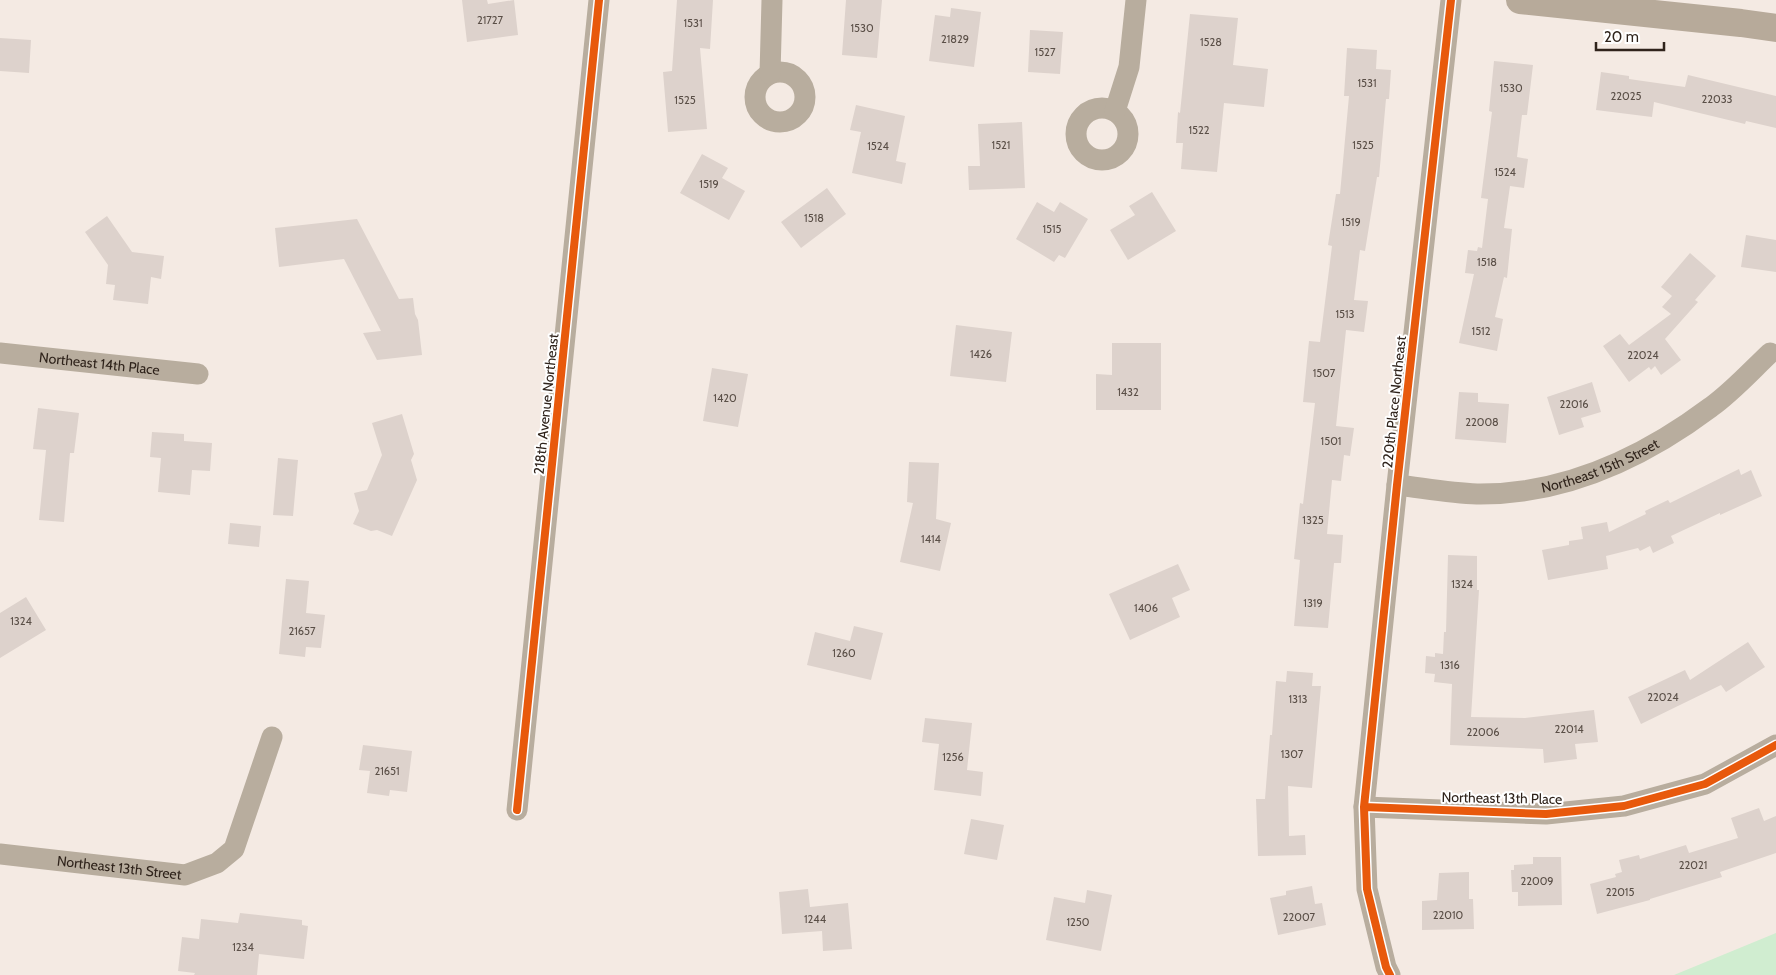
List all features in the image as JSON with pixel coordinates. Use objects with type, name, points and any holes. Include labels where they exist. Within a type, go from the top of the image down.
[{"type":"street","name":"218th Avenue Northeast","points":[[517,810],[600,0]]},
{"type":"street","points":[[770,74],[772,0]]},
{"type":"street","points":[[1115,111],[1129,67],[1136,0]]},
{"type":"street","name":"220th Place Northeast","points":[[1390,975],[1386,967],[1367,890],[1364,807],[1397,485],[1451,0]]},
{"type":"street","points":[[1520,0],[1776,28]]},
{"type":"street","name":"Northeast 14th Place","points":[[0,353],[198,374]]},
{"type":"street","name":"Northeast 15th Street","points":[[1397,485],[1476,494],[1526,491],[1568,482],[1612,467],[1654,445],[1712,406],[1770,353]]},
{"type":"street","name":"Northeast 13th Street","points":[[0,854],[185,875],[217,863],[234,849],[272,737]]},
{"type":"street","name":"Northeast 13th Place","points":[[1364,807],[1546,814],[1624,806],[1705,784],[1776,745]]},
{"type":"green space","points":[[1776,933],[1776,975],[1674,975]]},
{"type":"building","points":[[462,0],[487,0],[488,4],[514,0],[518,35],[467,42]]},
{"type":"building","points":[[677,0],[713,0],[710,49],[700,48],[707,129],[668,132],[663,72],[672,71]]},
{"type":"building","points":[[846,0],[882,0],[877,58],[842,55]]},
{"type":"building","points":[[951,8],[981,12],[974,67],[929,61],[935,15],[950,17]]},
{"type":"building","points":[[1190,14],[1238,18],[1233,65],[1268,69],[1264,107],[1224,103],[1217,172],[1181,169],[1183,143],[1176,143]]},
{"type":"building","points":[[1030,30],[1063,32],[1060,74],[1028,72]]},
{"type":"building","points":[[0,38],[31,40],[29,73],[0,71]]},
{"type":"building","points":[[1347,48],[1377,50],[1376,69],[1391,70],[1389,99],[1386,99],[1379,177],[1377,177],[1365,251],[1360,250],[1354,300],[1368,301],[1364,332],[1346,330],[1336,426],[1354,428],[1350,456],[1344,455],[1341,481],[1332,480],[1327,534],[1343,535],[1341,563],[1334,563],[1328,628],[1294,626],[1300,560],[1294,559],[1300,503],[1303,504],[1315,403],[1303,402],[1309,341],[1320,342],[1332,246],[1328,245],[1336,194],[1340,194],[1349,96],[1344,96]]},
{"type":"building","points":[[1494,61],[1533,65],[1527,115],[1522,115],[1517,157],[1528,159],[1524,188],[1510,186],[1504,228],[1512,229],[1507,278],[1504,277],[1495,317],[1503,319],[1497,351],[1459,343],[1474,274],[1465,273],[1468,250],[1477,251],[1478,247],[1482,248],[1488,199],[1481,198],[1492,112],[1489,111]]},
{"type":"building","points":[[1601,72],[1629,76],[1629,79],[1685,87],[1688,75],[1776,96],[1776,128],[1746,121],[1745,124],[1654,102],[1652,117],[1596,110]]},
{"type":"building","points":[[856,105],[905,116],[896,161],[906,163],[902,184],[852,173],[861,132],[850,130]]},
{"type":"building","points":[[1022,122],[1025,188],[969,190],[968,166],[980,166],[978,124]]},
{"type":"building","points":[[702,154],[728,168],[722,178],[745,191],[729,220],[680,193]]},
{"type":"building","points":[[827,188],[846,214],[801,248],[781,222]]},
{"type":"building","points":[[1152,192],[1176,231],[1128,260],[1110,230],[1135,215],[1129,206]]},
{"type":"building","points":[[1037,202],[1054,212],[1060,202],[1088,219],[1065,258],[1059,255],[1054,262],[1016,239]]},
{"type":"building","points":[[107,216],[132,252],[164,256],[161,279],[151,277],[148,304],[113,300],[115,285],[106,284],[108,265],[85,232]]},
{"type":"building","points":[[357,219],[399,299],[413,298],[415,314],[418,320],[422,355],[377,360],[363,333],[381,331],[344,259],[279,267],[275,228]]},
{"type":"building","points":[[1746,235],[1776,240],[1776,272],[1741,267]]},
{"type":"building","points":[[1690,253],[1716,276],[1695,300],[1698,302],[1665,339],[1681,360],[1661,375],[1655,366],[1651,370],[1649,367],[1629,382],[1603,346],[1620,334],[1629,345],[1671,314],[1662,307],[1672,296],[1661,287]]},
{"type":"building","points":[[956,325],[1012,332],[1006,382],[950,376]]},
{"type":"building","points":[[1112,343],[1161,343],[1161,410],[1096,410],[1096,374],[1112,375]]},
{"type":"building","points":[[712,368],[748,374],[738,427],[703,421]]},
{"type":"building","points":[[1592,382],[1601,412],[1581,418],[1584,427],[1559,435],[1547,397]]},
{"type":"building","points":[[1459,392],[1478,393],[1478,402],[1509,404],[1506,443],[1455,439]]},
{"type":"building","points":[[38,408],[79,413],[74,453],[70,453],[64,522],[39,520],[46,450],[33,449]]},
{"type":"building","points":[[402,414],[414,454],[411,460],[417,480],[392,536],[353,524],[359,511],[354,493],[367,490],[382,455],[372,423]]},
{"type":"building","points":[[152,432],[184,434],[184,441],[212,443],[210,471],[192,470],[190,495],[158,492],[161,458],[150,457]]},
{"type":"building","points":[[278,458],[298,460],[293,516],[273,515]]},
{"type":"building","points":[[909,462],[939,463],[936,519],[951,523],[940,571],[900,562],[913,503],[907,502]]},
{"type":"building","points":[[1739,469],[1741,475],[1751,470],[1762,496],[1671,536],[1674,543],[1653,553],[1650,546],[1640,551],[1638,548],[1606,556],[1608,569],[1548,580],[1542,550],[1569,545],[1569,541],[1583,539],[1581,527],[1607,522],[1609,532],[1646,514],[1645,511],[1668,500],[1670,503]]},
{"type":"building","points":[[230,523],[261,526],[259,547],[228,544]]},
{"type":"building","points":[[1448,555],[1477,556],[1477,590],[1479,590],[1471,717],[1525,718],[1594,710],[1598,742],[1575,744],[1577,759],[1544,763],[1543,749],[1450,745],[1452,684],[1434,682],[1435,674],[1425,673],[1426,656],[1435,657],[1435,653],[1443,654],[1444,632],[1446,632]]},
{"type":"building","points":[[1178,564],[1190,590],[1172,598],[1180,617],[1130,640],[1109,594]]},
{"type":"building","points":[[286,579],[309,581],[306,613],[325,615],[321,648],[306,647],[305,657],[279,654]]},
{"type":"building","points":[[26,597],[46,630],[0,658],[0,613]]},
{"type":"building","points":[[854,626],[883,633],[871,680],[807,665],[815,632],[850,641]]},
{"type":"building","points":[[1748,642],[1765,667],[1726,692],[1721,685],[1641,724],[1628,697],[1685,670],[1690,680]]},
{"type":"building","points":[[1287,671],[1313,673],[1312,686],[1321,686],[1312,788],[1288,786],[1289,836],[1305,835],[1306,855],[1258,856],[1256,799],[1265,799],[1276,681],[1286,682]]},
{"type":"building","points":[[925,718],[972,723],[967,770],[983,772],[981,796],[934,790],[939,744],[922,742]]},
{"type":"building","points":[[363,745],[412,751],[407,792],[390,790],[389,796],[367,793],[370,771],[359,770]]},
{"type":"building","points":[[1759,808],[1764,821],[1776,816],[1776,853],[1720,872],[1722,877],[1650,900],[1597,914],[1590,884],[1616,877],[1615,874],[1622,872],[1619,860],[1639,855],[1640,859],[1686,845],[1689,853],[1738,838],[1731,818]]},
{"type":"building","points":[[971,819],[1004,825],[997,860],[964,854]]},
{"type":"building","points":[[1533,857],[1561,857],[1562,905],[1518,906],[1518,892],[1512,892],[1511,870],[1514,870],[1514,865],[1533,864]]},
{"type":"building","points":[[1469,872],[1469,899],[1473,899],[1474,929],[1422,930],[1422,901],[1437,900],[1439,873]]},
{"type":"building","points":[[1312,886],[1315,904],[1322,903],[1326,925],[1278,935],[1270,898],[1286,895],[1286,891]]},
{"type":"building","points":[[808,889],[810,907],[848,903],[852,949],[823,951],[822,931],[782,934],[779,892]]},
{"type":"building","points":[[1087,890],[1112,895],[1101,951],[1046,940],[1054,897],[1085,903]]},
{"type":"building","points":[[240,913],[302,920],[302,925],[308,926],[304,959],[259,954],[257,975],[194,975],[195,973],[178,971],[182,937],[199,939],[201,919],[238,923]]},
{"type":"cycle path","points":[[517,810],[599,0]]},
{"type":"cycle path","points":[[1390,975],[1386,967],[1367,889],[1364,807],[1397,485],[1451,0]]},
{"type":"cycle path","points":[[1364,807],[1546,814],[1624,806],[1705,784],[1776,745]]}]
